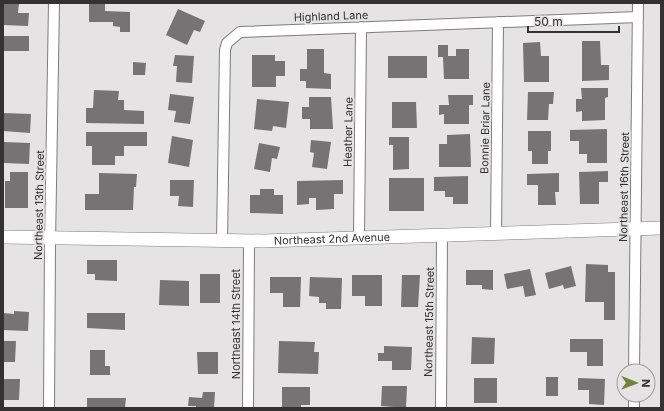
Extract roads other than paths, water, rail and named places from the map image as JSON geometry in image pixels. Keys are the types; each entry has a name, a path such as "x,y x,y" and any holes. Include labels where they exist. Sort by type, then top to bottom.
{"street":[{"name":"Northeast 13th Street","path":"49,408 54,3"},
{"name":"Northeast 16th Street","path":"634,363 638,3"},
{"name":"Highland Lane","path":"222,241 225,50 227,43 240,32 248,30 638,17"},
{"name":"Bonnie Briar Lane","path":"496,234 498,22"},
{"name":"Heather Lane","path":"359,238 361,27"},
{"name":"Northeast 2nd Avenue","path":"3,237 249,241 661,228"},
{"name":"Northeast 15th Street","path":"441,408 442,235"},
{"name":"Northeast 14th Street","path":"248,408 249,241"}]}
